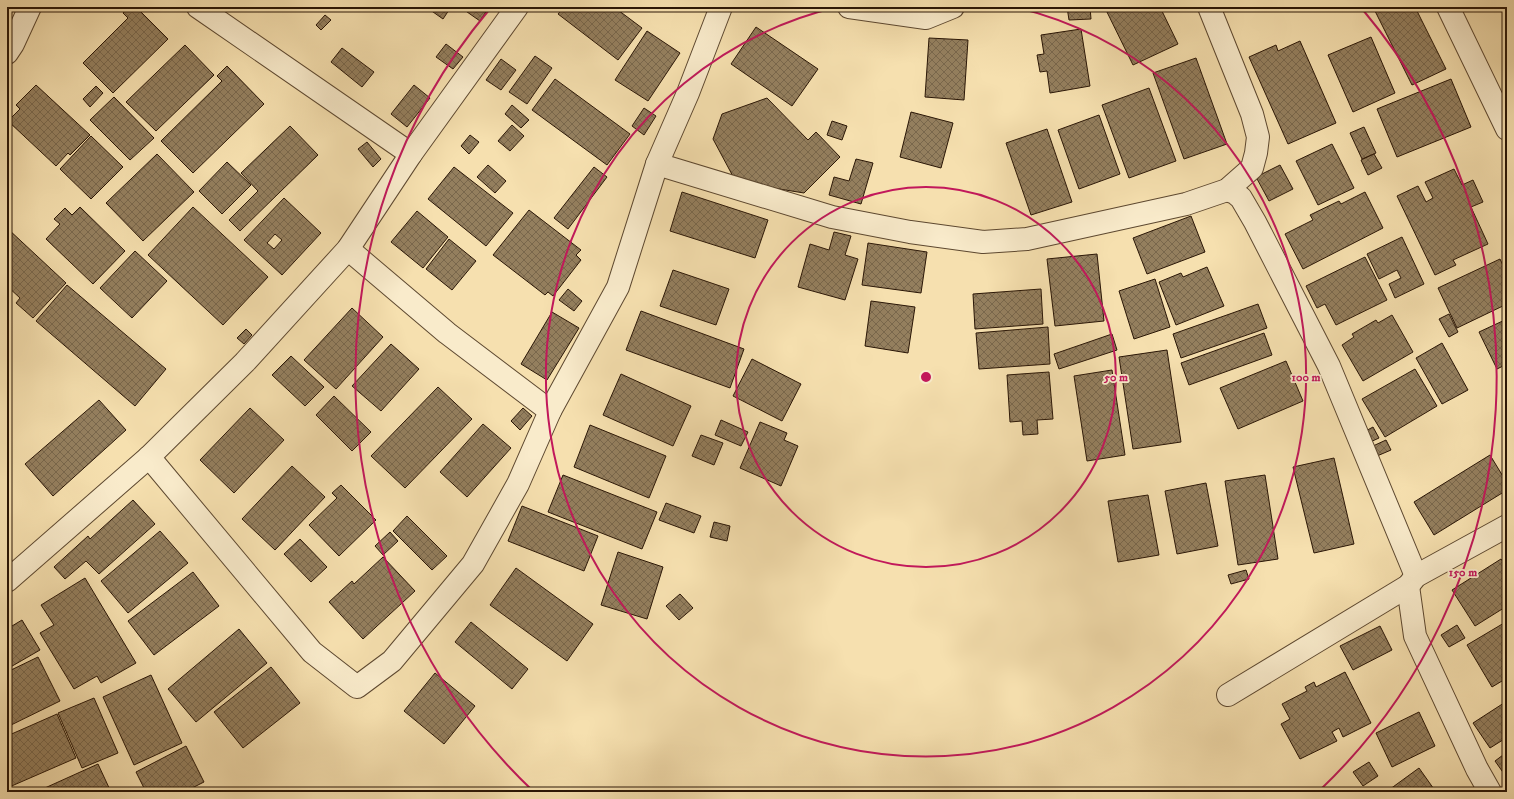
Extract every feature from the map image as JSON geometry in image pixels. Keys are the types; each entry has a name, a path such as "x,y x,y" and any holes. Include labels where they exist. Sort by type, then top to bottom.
{"street":[{"path":"7,53 14,44 30,7"},
{"path":"198,7 411,154"},
{"path":"7,580 149,457 245,362 348,249 411,154 517,7"},
{"path":"149,457 312,652 358,687 392,660 473,564 518,484 550,411 618,287 657,164 688,93 721,7"},
{"path":"849,7 926,18 953,7"},
{"path":"657,164 832,217 910,232 983,242 1027,239 1186,204 1227,190 1252,168 1258,137 1252,114 1209,7"},
{"path":"1448,7 1507,129"},
{"path":"1227,190 1235,193 1240,198 1255,222 1329,366 1412,581 1416,636 1477,769 1490,792"},
{"path":"348,249 447,333 550,411"},
{"path":"1228,695 1412,581 1507,526"}],"building":[{"path":"128,7 136,7 168,39 113,93 83,63 128,18 123,13"},
{"path":"426,7 451,7 443,19"},
{"path":"460,7 489,7 480,21"},
{"path":"564,7 614,7 642,28 618,60 558,14"},
{"path":"1067,7 1090,7 1091,19 1069,20"},
{"path":"1160,7 1178,44 1133,65 1105,8"},
{"path":"1373,7 1415,7 1446,69 1412,85"},
{"path":"325,15 331,20 321,30 316,25"},
{"path":"756,27 818,69 792,106 731,64"},
{"path":"1081,29 1090,86 1050,93 1047,71 1040,72 1037,55 1044,54 1041,35"},
{"path":"647,31 680,53 648,101 615,80"},
{"path":"1371,37 1395,93 1353,112 1328,55"},
{"path":"929,38 968,40 964,100 925,97"},
{"path":"1300,41 1336,123 1288,144 1249,57 1276,45 1278,51"},
{"path":"446,44 463,57 453,69 436,57"},
{"path":"185,45 214,75 156,131 126,102"},
{"path":"342,48 374,72 362,87 331,62"},
{"path":"535,56 552,68 527,104 509,92"},
{"path":"1196,58 1227,144 1184,159 1153,73"},
{"path":"501,59 516,70 501,90 486,80"},
{"path":"227,66 264,104 193,173 161,141 222,81 217,76"},
{"path":"555,79 630,134 607,165 532,110"},
{"path":"1451,79 1471,127 1397,157 1377,109"},
{"path":"36,85 90,135 70,155 68,153 56,166 8,121 20,109 16,105"},
{"path":"414,85 430,98 407,127 391,114"},
{"path":"96,86 103,93 90,107 83,99"},
{"path":"1149,88 1176,161 1129,178 1102,105"},
{"path":"114,97 154,138 130,160 90,120"},
{"path":"767,98 808,140 816,132 840,157 804,193 736,182 713,139 722,114"},
{"path":"512,105 529,120 521,128 505,114"},
{"path":"644,108 656,116 644,135 632,126"},
{"path":"911,112 953,123 941,168 900,157"},
{"path":"1099,115 1120,174 1079,189 1058,130"},
{"path":"832,121 847,126 842,140 827,135"},
{"path":"512,125 524,136 510,151 498,141"},
{"path":"290,126 318,155 240,231 229,220 258,191 241,173"},
{"path":"1364,127 1376,153 1362,159 1350,133"},
{"path":"1047,129 1072,202 1031,215 1006,143"},
{"path":"470,135 479,142 469,154 461,146"},
{"path":"91,136 123,167 91,199 60,169"},
{"path":"367,142 381,159 373,167 358,149"},
{"path":"1332,144 1354,188 1318,205 1296,161"},
{"path":"157,154 194,192 143,241 106,203"},
{"path":"1374,154 1382,168 1368,175 1361,160"},
{"path":"856,159 873,163 861,204 829,195 834,177 849,181"},
{"path":"227,162 251,185 222,214 199,191"},
{"path":"488,165 506,181 495,193 477,177"},
{"path":"1280,165 1293,189 1269,201 1256,177"},
{"path":"454,167 513,213 486,246 428,199"},
{"path":"594,167 607,177 568,229 554,218"},
{"path":"1454,169 1462,185 1473,180 1483,202 1471,207 1488,244 1453,260 1456,265 1435,275 1397,196 1418,186 1426,202 1433,198 1425,182"},
{"path":"682,192 768,220 755,258 670,231"},
{"path":"1365,192 1383,228 1303,269 1285,234 1313,220 1310,215 1339,201 1341,204"},
{"path":"284,198 321,233 282,275 244,240","holes":["275,234 282,240 274,249 267,243"]},
{"path":"80,207 125,251 93,284 46,239 60,224 54,219 65,208 72,215"},
{"path":"193,207 268,277 223,325 148,255"},
{"path":"529,210 581,250 576,255 581,260 553,296 548,292 545,295 493,255"},
{"path":"417,211 448,237 423,268 391,242"},
{"path":"1191,216 1205,252 1147,274 1133,238"},
{"path":"7,228 66,283 33,318 16,303 20,298 7,286"},
{"path":"834,232 851,236 845,255 858,259 845,300 798,287 810,244 829,250"},
{"path":"1402,237 1424,284 1395,298 1389,284 1401,278 1397,270 1379,279 1367,254"},
{"path":"449,239 476,261 452,290 426,269"},
{"path":"868,243 927,252 921,293 862,285"},
{"path":"135,251 167,281 132,318 100,288"},
{"path":"1097,254 1104,321 1055,326 1047,259"},
{"path":"1365,257 1387,300 1336,325 1325,304 1317,308 1306,286"},
{"path":"1500,259 1507,274 1507,304 1457,328 1438,288"},
{"path":"1207,267 1224,306 1176,325 1159,282 1181,273 1183,277"},
{"path":"673,270 729,289 716,325 660,306"},
{"path":"1155,279 1170,327 1134,339 1119,291"},
{"path":"67,285 166,369 135,406 36,321"},
{"path":"568,289 582,301 574,311 559,300"},
{"path":"1041,289 1043,324 975,329 973,294"},
{"path":"871,301 915,307 908,353 865,346"},
{"path":"1258,304 1267,328 1181,358 1173,334"},
{"path":"352,308 383,337 336,389 304,360"},
{"path":"641,311 744,349 730,388 626,350"},
{"path":"552,312 579,328 547,380 521,364"},
{"path":"1449,314 1458,332 1449,337 1439,319"},
{"path":"1392,315 1413,352 1363,381 1342,345 1354,337 1352,334 1376,320 1378,323"},
{"path":"1507,319 1507,364 1497,369 1479,332"},
{"path":"1048,327 1050,364 979,369 976,333"},
{"path":"246,329 252,335 244,344 237,338"},
{"path":"1264,333 1272,355 1189,385 1181,363"},
{"path":"1112,334 1117,350 1059,369 1054,354"},
{"path":"1442,343 1468,390 1442,404 1416,358"},
{"path":"391,344 419,369 381,411 352,386"},
{"path":"1167,350 1181,442 1133,449 1119,357"},
{"path":"291,356 324,387 305,406 272,375"},
{"path":"752,359 801,384 782,421 733,396"},
{"path":"1286,361 1303,401 1238,429 1220,388"},
{"path":"1415,369 1437,406 1385,437 1362,399"},
{"path":"1112,370 1125,455 1087,461 1074,376"},
{"path":"1049,372 1053,419 1037,420 1038,434 1023,435 1022,421 1010,422 1007,375"},
{"path":"621,374 691,406 673,446 603,415"},
{"path":"438,387 472,419 405,488 371,456"},
{"path":"334,396 371,432 352,451 316,415"},
{"path":"99,400 126,430 53,496 25,464"},
{"path":"250,408 284,440 234,493 200,460"},
{"path":"523,408 532,416 520,430 511,421"},
{"path":"721,420 748,432 741,446 715,435"},
{"path":"760,422 787,433 784,440 798,446 781,486 740,468"},
{"path":"483,424 511,448 467,497 440,472"},
{"path":"590,425 666,456 649,498 574,467"},
{"path":"1373,427 1379,438 1368,443 1362,433"},
{"path":"701,435 723,443 714,465 692,456"},
{"path":"1386,440 1391,450 1377,456 1373,446"},
{"path":"1490,455 1507,483 1507,490 1434,535 1414,502"},
{"path":"1334,458 1354,544 1314,553 1293,467"},
{"path":"292,466 325,497 275,550 242,519"},
{"path":"563,475 657,512 642,549 548,512"},
{"path":"1265,475 1278,559 1238,565 1225,481"},
{"path":"1206,483 1218,546 1177,554 1165,491"},
{"path":"341,485 376,520 339,556 309,525 337,498 332,493"},
{"path":"1148,495 1159,555 1118,562 1108,501"},
{"path":"133,500 155,524 99,574 86,561 65,579 54,567 88,536 90,539"},
{"path":"666,503 701,516 694,533 659,520"},
{"path":"522,506 598,536 584,571 508,541"},
{"path":"407,516 447,556 432,570 393,531"},
{"path":"714,522 730,526 727,541 710,537"},
{"path":"160,531 188,563 128,613 101,581"},
{"path":"390,532 398,541 383,555 375,546"},
{"path":"300,539 327,567 311,582 284,554"},
{"path":"618,552 663,567 647,619 601,605"},
{"path":"383,557 415,591 363,639 329,602 352,581 354,584"},
{"path":"1501,559 1507,567 1507,606 1475,626 1452,590"},
{"path":"516,568 593,624 567,661 490,605"},
{"path":"1246,570 1249,579 1231,584 1228,575"},
{"path":"193,572 219,606 154,655 128,621"},
{"path":"85,578 136,663 101,683 97,676 74,689 40,633 54,625 41,605"},
{"path":"680,594 693,608 679,620 666,606"},
{"path":"22,620 40,650 7,669 7,629"},
{"path":"471,622 528,669 512,689 455,642"},
{"path":"1504,623 1507,628 1507,678 1492,687 1467,645"},
{"path":"1457,625 1465,638 1449,647 1441,635"},
{"path":"1380,626 1392,650 1353,670 1340,646"},
{"path":"239,629 267,663 196,722 168,689"},
{"path":"38,657 60,701 7,727 7,672"},
{"path":"271,667 300,703 243,748 214,712"},
{"path":"1345,672 1371,723 1343,737 1339,728 1332,732 1337,741 1300,759 1281,724 1290,719 1282,704 1307,691 1305,687 1314,682 1316,687"},
{"path":"435,673 475,706 444,744 404,711"},
{"path":"151,675 182,743 134,765 103,697"},
{"path":"94,698 118,753 82,768 58,713"},
{"path":"1507,701 1507,729 1502,732 1506,738 1490,748 1473,723"},
{"path":"1419,712 1435,746 1392,767 1376,733"},
{"path":"57,714 76,758 7,788 7,736"},
{"path":"186,746 204,782 184,792 146,792 136,772"},
{"path":"1507,752 1507,778 1495,761"},
{"path":"1369,762 1378,776 1363,786 1353,772"},
{"path":"98,764 111,792 36,792"},
{"path":"1419,768 1436,792 1386,792"}]}
